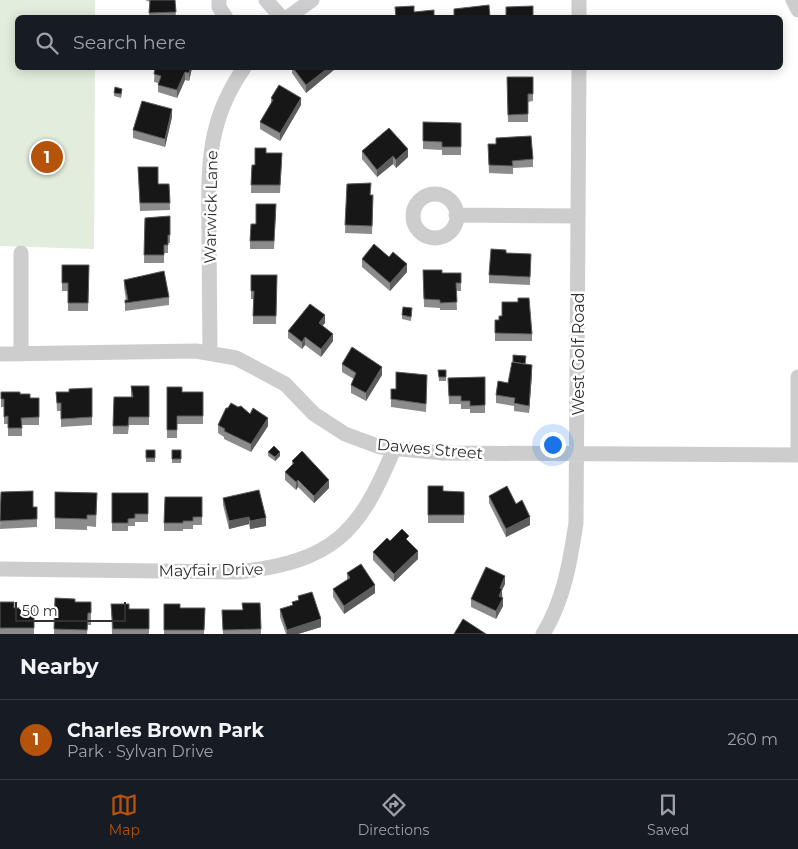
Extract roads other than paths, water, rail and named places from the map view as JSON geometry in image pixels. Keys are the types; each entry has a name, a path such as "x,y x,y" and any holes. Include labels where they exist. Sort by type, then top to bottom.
{"street":[{"path":"219,0 219,7 224,15"},
{"path":"266,0 279,15"},
{"path":"290,15 312,0"},
{"path":"579,0 579,15"},
{"path":"793,0 798,10"},
{"name":"Warwick Lane","path":"210,353 209,164 214,130 228,90 243,70"},
{"name":"West Golf Road","path":"543,634 559,602 568,574 576,523 578,455 579,70"},
{"path":"456,215 578,216"},
{"path":"21,252 21,354"},
{"name":"Dawes Street","path":"0,354 196,351 236,358 285,384 314,414 345,434 380,447 394,449 443,453 578,455 798,454"},
{"path":"798,377 798,454"},
{"name":"Mayfair Drive","path":"0,569 239,572 272,568 300,560 324,549 347,532 364,512 377,489 394,449"}],"place":[{"name":"Charles Brown Park","path":"47,157"}]}
